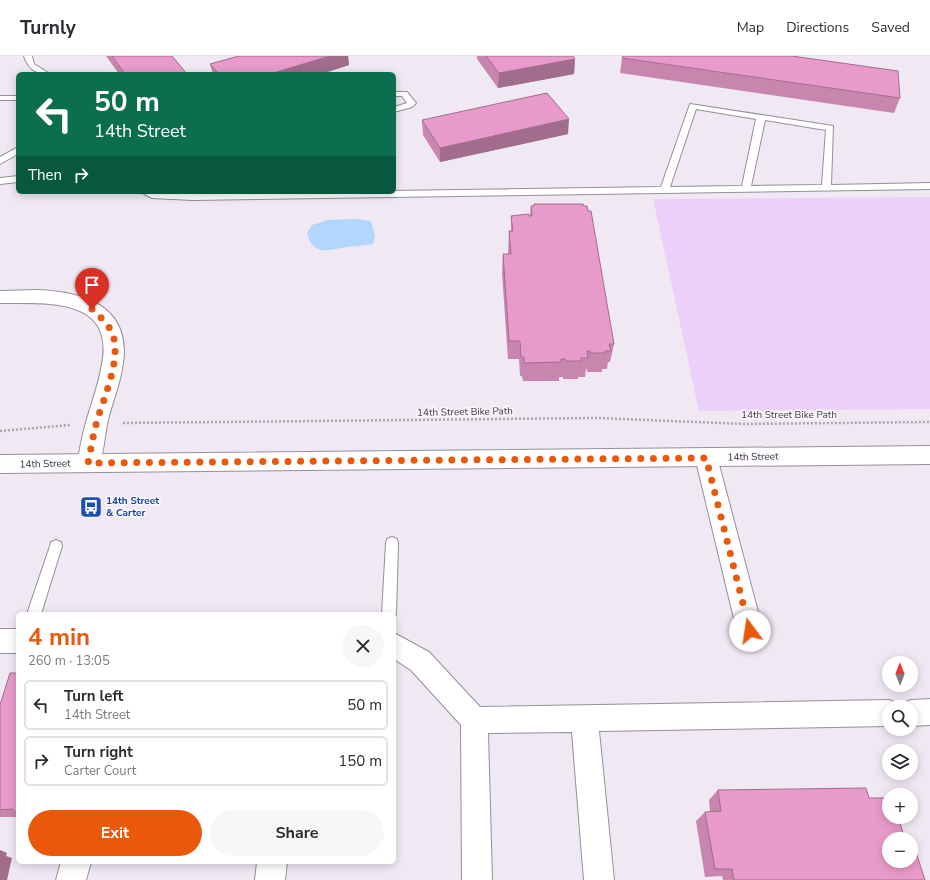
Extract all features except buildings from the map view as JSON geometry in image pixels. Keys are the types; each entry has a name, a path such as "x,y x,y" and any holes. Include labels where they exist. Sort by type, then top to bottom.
{"street":[{"path":"0,297 70,300 92,309 105,320 113,335 113,370 96,422 88,463"},
{"name":"14th Street","path":"0,464 930,455"},
{"path":"706,458 750,631"},
{"path":"0,641 16,641"},
{"path":"396,646 420,662 448,690 474,720 477,880"},
{"path":"918,713 930,712"},
{"path":"474,720 882,713"},
{"path":"584,718 599,880"},
{"path":"72,880 76,864"},
{"path":"270,880 272,864"}],"lane":[{"path":"28,56 31,65 43,72"},
{"path":"396,94 404,94 412,103 396,109"},
{"path":"0,98 16,98"},
{"path":"665,190 692,106 830,128 826,187"},
{"path":"746,188 761,117"},
{"path":"0,161 16,151"},
{"path":"0,182 16,179"},
{"path":"396,193 930,186"},
{"path":"150,194 193,196 276,194"},
{"path":"389,612 392,543"},
{"path":"35,612 56,546"}],"path":[{"name":"14th Street Bike Path","path":"0,431 96,422 164,424 598,418 745,424 930,422"}],"shaded area":[{"path":"930,197 930,409 699,411 653,199"}],"water":[{"path":"357,219 371,221 375,236 373,244 320,250 312,245 309,240 307,233 312,225 327,220"}],"place":[{"name":"14th Street & Carter","path":"91,507"}],"route":[{"path":"92,309 105,320 113,335 114,350 113,370 96,422 88,463 706,458 750,631"}]}
